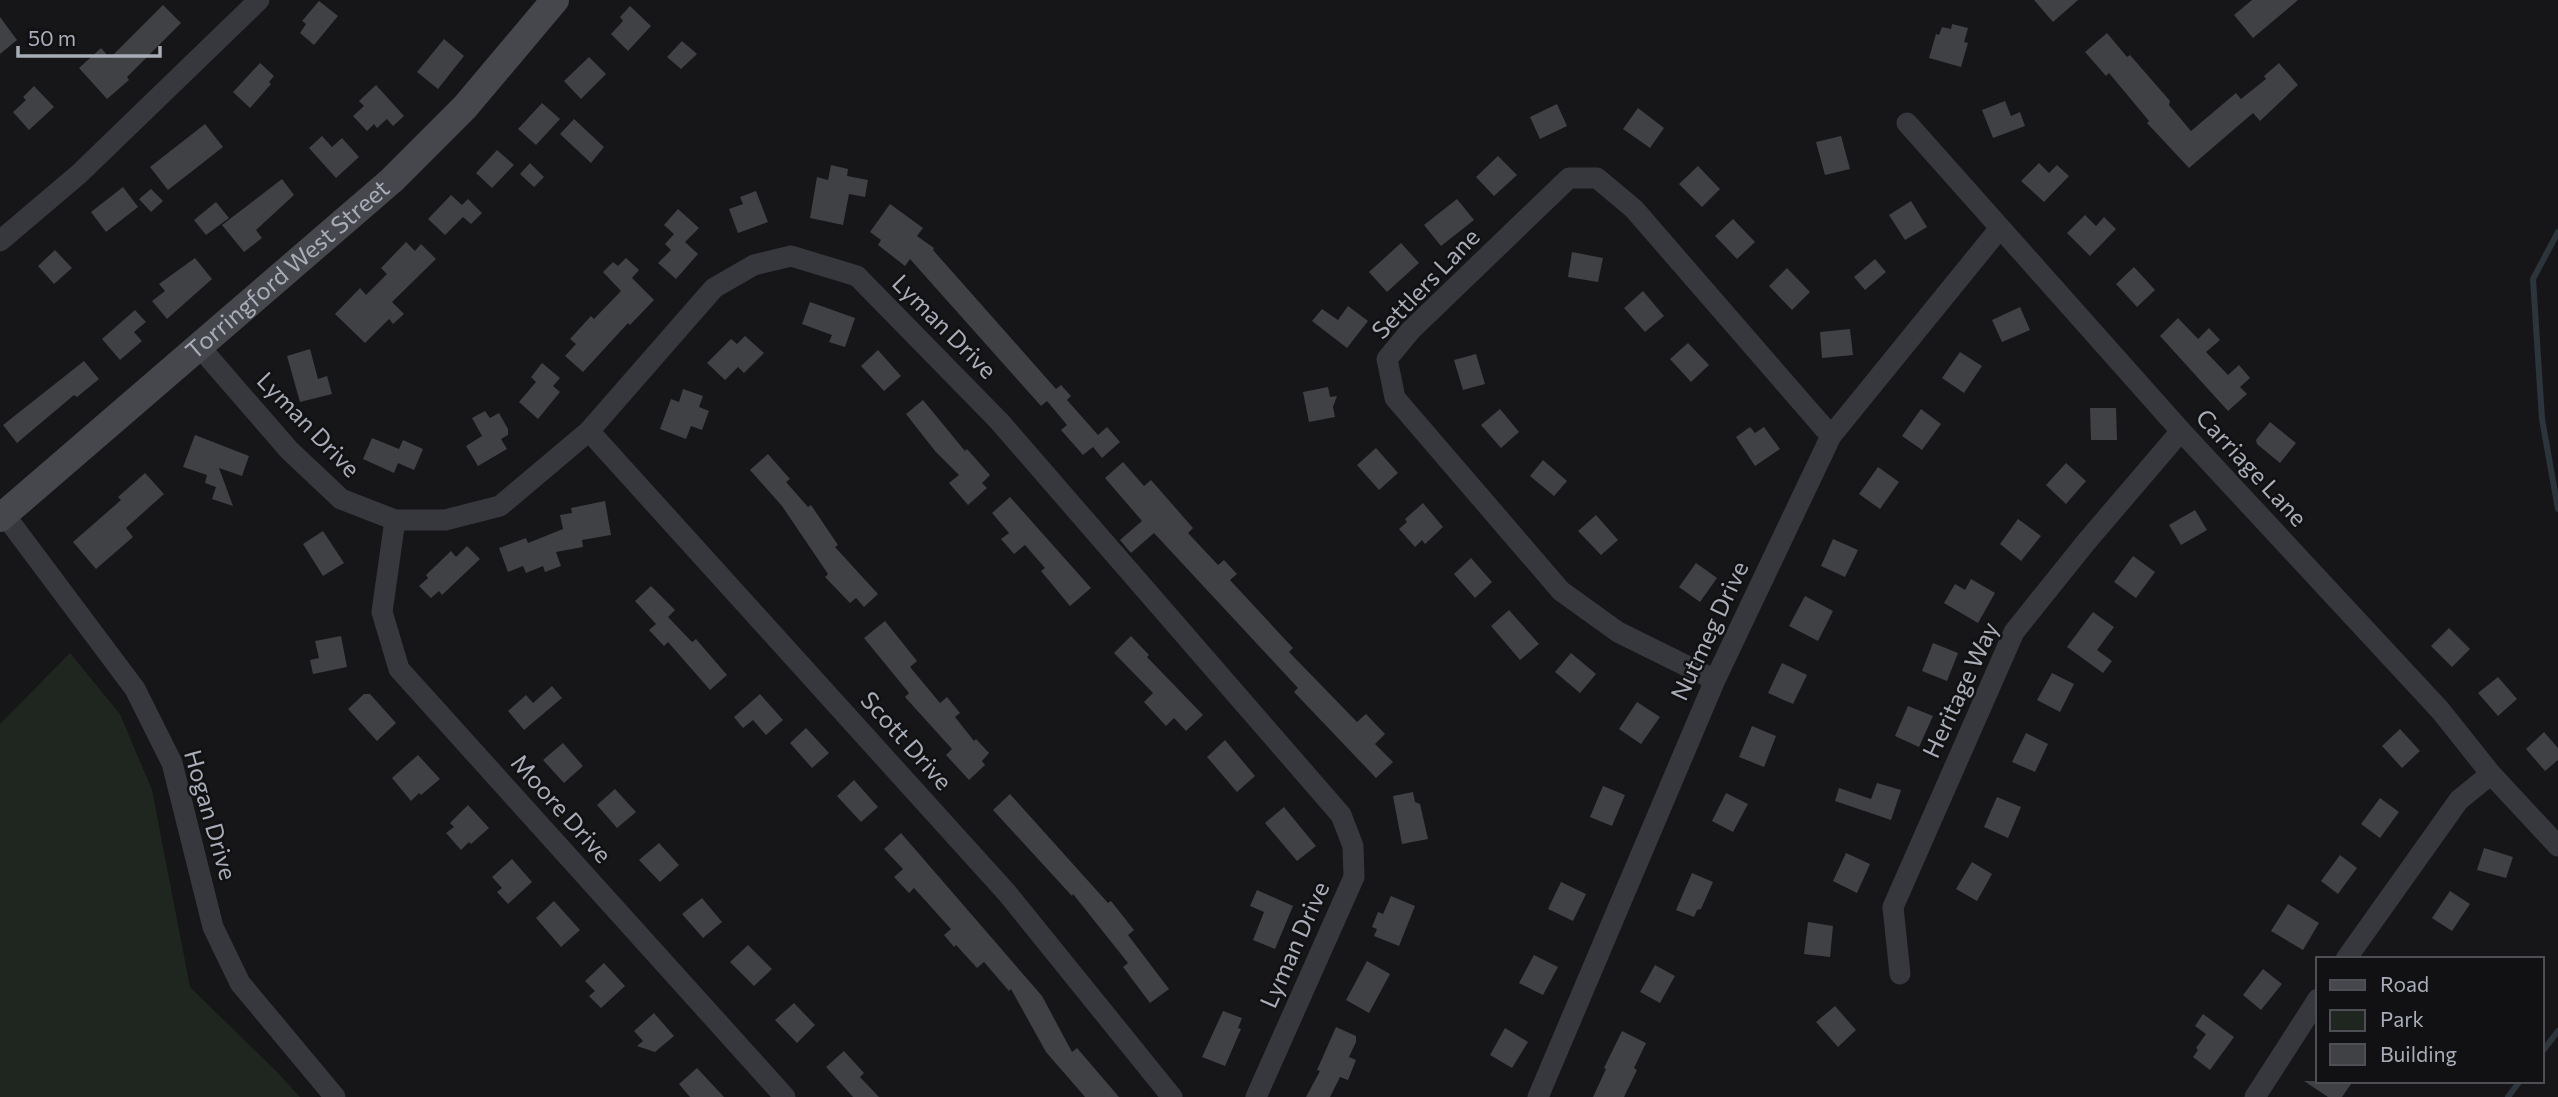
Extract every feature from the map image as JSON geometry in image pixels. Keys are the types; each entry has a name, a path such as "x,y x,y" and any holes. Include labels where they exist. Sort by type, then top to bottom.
{"main road":[{"name":"Torringford West Street","path":"2,516 428,147 555,0"}],"street":[{"path":"0,241 79,174 259,0"},
{"name":"Carriage Lane","path":"1907,123 2181,431 2440,710 2491,774 2558,846"},
{"name":"Settlers Lane","path":"1715,680 1618,632 1561,591 1395,398 1387,359 1411,330 1569,178 1597,178 1634,209 1830,436"},
{"name":"Nutmeg Drive","path":"1538,1097 1715,680 1830,436 2000,228"},
{"name":"Lyman Drive","path":"198,345 289,450 341,499 395,520 445,520 500,506 589,431 714,288 754,265 792,257 857,276 999,421 1341,815 1353,846 1354,877 1256,1097"},
{"name":"Scott Drive","path":"589,431 1007,893 1171,1097"},
{"name":"Heritage Way","path":"1900,974 1893,907 2014,632 2181,431"},
{"name":"Hogan Drive","path":"2,516 135,690 172,763 213,927 240,983 335,1097"},
{"name":"Moore Drive","path":"395,520 382,612 399,669 785,1097"},
{"path":"2347,957 2459,800 2491,774"},
{"path":"2255,1097 2316,1002"}],"green space":[{"path":"70,653 120,714 152,790 190,987 300,1097 0,1097 0,724"}],"building":[{"path":"2034,0 2078,0 2053,22"},
{"path":"2252,0 2298,0 2253,38 2234,15"},
{"path":"319,1 338,16 314,45 300,33 306,24 302,21"},
{"path":"163,5 181,23 127,77 129,80 107,99 79,68 101,48 110,58"},
{"path":"630,6 651,26 628,51 611,34 623,21 620,17"},
{"path":"0,17 17,40 0,54"},
{"path":"1952,24 1968,28 1964,42 1968,43 1961,67 1929,58 1936,34 1939,35 1942,27 1951,29"},
{"path":"2107,33 2170,101 2169,105 2191,131 2236,93 2241,99 2266,79 2264,76 2279,63 2298,85 2260,121 2253,113 2189,168 2147,123 2149,121 2109,73 2106,76 2085,52"},
{"path":"444,39 464,56 438,89 417,72"},
{"path":"682,41 697,54 681,69 667,57"},
{"path":"589,57 606,74 581,99 564,81"},
{"path":"260,63 274,76 269,82 271,84 250,108 233,92"},
{"path":"376,85 404,116 393,126 387,119 377,128 374,124 367,131 353,116 364,106 359,101"},
{"path":"34,86 54,107 29,130 13,112 26,100 23,97"},
{"path":"2005,101 2011,116 2020,112 2025,126 1993,138 1982,110"},
{"path":"542,103 560,119 536,145 518,129"},
{"path":"1557,104 1567,126 1540,139 1530,117"},
{"path":"1638,108 1664,128 1650,148 1623,129"},
{"path":"574,119 604,147 591,163 560,134"},
{"path":"205,124 223,147 168,190 150,167"},
{"path":"322,136 332,147 342,138 359,157 336,178 309,148"},
{"path":"1841,136 1850,169 1825,175 1816,142"},
{"path":"497,150 514,165 492,188 476,173"},
{"path":"1498,156 1517,175 1494,196 1476,177"},
{"path":"530,163 544,177 534,187 520,174"},
{"path":"2039,163 2049,173 2057,165 2069,176 2044,202 2021,181"},
{"path":"831,165 848,169 847,176 868,180 865,197 849,194 843,225 810,218 817,177 828,180"},
{"path":"1698,166 1720,189 1702,207 1679,184"},
{"path":"282,179 294,195 256,230 262,238 244,252 222,225"},
{"path":"123,187 138,207 106,232 91,212"},
{"path":"151,189 163,201 151,212 139,199"},
{"path":"756,191 768,222 738,233 729,209 743,204 740,197"},
{"path":"451,195 462,205 468,199 482,213 471,224 463,217 445,235 428,219"},
{"path":"1457,199 1474,220 1441,246 1424,225"},
{"path":"1911,201 1927,227 1905,240 1889,215"},
{"path":"216,202 229,218 206,235 194,220"},
{"path":"890,204 923,228 917,236 934,248 1056,389 1061,385 1071,396 1067,400 1098,435 1107,427 1120,442 1102,458 1093,447 1083,455 1061,430 1067,425 1047,401 1041,406 910,259 905,266 878,245 881,240 870,232"},
{"path":"678,209 699,228 685,242 698,254 676,279 658,263 671,250 665,244 674,234 664,225"},
{"path":"2085,215 2096,226 2104,217 2116,229 2090,256 2067,233"},
{"path":"1733,219 1755,242 1737,259 1715,236"},
{"path":"406,242 415,251 421,244 436,259 392,302 404,314 393,324 389,319 365,343 335,314 360,288 366,295 387,274 381,268"},
{"path":"1401,243 1419,263 1387,292 1369,272"},
{"path":"55,250 72,268 54,284 38,266"},
{"path":"1572,252 1603,258 1598,282 1568,277"},
{"path":"195,258 212,279 167,319 152,301 165,291 159,284"},
{"path":"626,258 639,270 632,278 654,300 630,325 628,323 583,372 565,356 576,344 570,339 591,316 594,319 621,291 603,272 613,262 618,266"},
{"path":"1875,259 1886,272 1865,290 1854,277"},
{"path":"2134,267 2155,290 2137,307 2116,284"},
{"path":"1787,268 1810,292 1792,310 1769,286"},
{"path":"1643,291 1664,316 1645,332 1624,308"},
{"path":"810,302 855,318 845,347 829,342 832,335 802,324"},
{"path":"1348,306 1368,321 1347,348 1312,321 1322,309 1338,320"},
{"path":"2020,307 2030,330 2002,342 1992,320"},
{"path":"135,310 146,322 134,332 142,341 120,360 102,339"},
{"path":"2178,318 2198,339 2209,328 2220,340 2206,352 2228,375 2239,365 2250,378 2240,387 2247,394 2228,411 2160,336"},
{"path":"1850,329 1853,355 1822,358 1820,332"},
{"path":"745,336 764,353 744,373 738,367 725,380 707,363 731,339 737,344"},
{"path":"1688,343 1709,365 1691,382 1670,359"},
{"path":"310,349 318,379 327,376 332,394 300,402 287,356"},
{"path":"878,350 901,376 884,391 861,366"},
{"path":"1960,352 1982,366 1964,393 1942,378"},
{"path":"1476,354 1485,384 1463,390 1454,360"},
{"path":"84,361 99,379 77,397 74,395 17,443 3,425"},
{"path":"542,363 560,378 553,386 560,392 538,419 519,402 536,382 531,377"},
{"path":"1328,387 1330,397 1337,396 1333,407 1335,417 1309,422 1303,392"},
{"path":"683,389 703,396 699,407 709,411 702,430 691,426 686,439 660,429 671,399 679,402"},
{"path":"923,400 965,451 967,449 990,475 982,483 987,488 968,505 949,483 959,475 935,451 906,414"},
{"path":"2090,408 2116,408 2117,440 2091,440"},
{"path":"1500,409 1519,432 1501,448 1481,425"},
{"path":"1921,409 1941,424 1922,450 1902,436"},
{"path":"485,411 490,418 499,413 508,429 508,435 501,439 507,449 478,466 466,446 482,436 472,418"},
{"path":"2270,422 2296,443 2280,463 2257,444 2256,440"},
{"path":"1750,427 1755,433 1764,427 1780,449 1755,466 1736,437"},
{"path":"195,435 249,456 242,476 219,468 233,506 212,499 216,487 205,483 207,475 183,467"},
{"path":"372,438 399,449 403,440 423,449 414,470 398,463 394,473 363,459"},
{"path":"1376,448 1398,473 1379,490 1357,465"},
{"path":"768,454 790,479 786,482 808,507 811,505 838,545 835,547 878,594 864,607 856,598 850,603 825,577 828,574 782,506 750,470"},
{"path":"1543,460 1567,481 1554,496 1530,476"},
{"path":"1123,462 1144,486 1151,480 1193,528 1188,533 1218,565 1224,560 1237,574 1230,580 1293,648 1289,652 1357,722 1366,714 1385,734 1375,744 1393,762 1376,778 1294,692 1298,688 1154,533 1131,553 1120,540 1142,521 1105,478"},
{"path":"2066,463 2086,481 2066,504 2046,485"},
{"path":"1878,467 1899,482 1880,509 1859,494"},
{"path":"145,473 164,494 126,528 133,537 96,569 73,542 121,500 118,497"},
{"path":"1010,497 1091,588 1070,606 1041,571 1045,568 1025,545 1014,554 1001,539 1009,533 992,513"},
{"path":"605,501 611,535 582,540 583,547 556,552 561,566 545,572 543,566 526,573 523,566 508,572 499,548 526,538 528,543 563,529 560,515 572,513 571,508"},
{"path":"1423,503 1443,527 1425,544 1422,540 1415,547 1399,529 1407,522 1405,519"},
{"path":"2195,510 2207,530 2181,545 2169,525"},
{"path":"1596,515 1618,540 1601,555 1578,531"},
{"path":"2018,519 2041,536 2021,561 2000,544"},
{"path":"323,531 344,563 323,576 303,544"},
{"path":"1833,539 1858,550 1845,577 1821,566"},
{"path":"467,546 480,559 442,595 439,591 431,598 419,586 428,578 426,575 451,551 456,557"},
{"path":"2133,556 2155,572 2136,598 2114,582"},
{"path":"1471,558 1492,582 1475,598 1454,574"},
{"path":"1696,563 1717,578 1700,602 1679,587"},
{"path":"1971,579 1995,593 1978,623 1944,603 1955,584 1965,590"},
{"path":"651,586 675,610 668,617 692,642 696,639 727,675 710,690 668,642 664,646 649,630 656,624 635,601"},
{"path":"1805,596 1833,611 1818,641 1789,626"},
{"path":"1509,610 1539,644 1520,660 1491,626"},
{"path":"2093,612 2114,627 2097,650 2112,661 2103,673 2067,647"},
{"path":"885,621 917,661 910,667 940,703 947,697 960,713 955,717 974,741 976,739 989,753 982,761 985,765 969,780 946,755 952,749 905,697 909,693 864,638"},
{"path":"2449,628 2470,649 2452,667 2431,646"},
{"path":"341,636 347,667 313,674 310,660 319,658 315,641"},
{"path":"1131,636 1149,655 1147,657 1203,715 1186,731 1174,718 1166,726 1144,702 1153,693 1114,653"},
{"path":"1933,643 1958,653 1947,681 1922,671"},
{"path":"1571,653 1596,674 1580,693 1555,672"},
{"path":"1782,663 1807,675 1793,704 1768,693"},
{"path":"2052,673 2074,684 2060,712 2037,700"},
{"path":"2498,677 2517,699 2498,716 2478,693"},
{"path":"552,686 562,698 524,730 508,711 526,695 533,703"},
{"path":"364,694 370,694 396,723 377,741 348,709"},
{"path":"760,694 783,720 766,735 753,720 743,728 734,717"},
{"path":"1637,702 1660,717 1641,744 1619,729"},
{"path":"1908,706 1933,716 1919,747 1895,736"},
{"path":"1752,726 1776,736 1764,767 1739,757"},
{"path":"806,728 829,753 812,768 790,743"},
{"path":"2400,729 2420,751 2402,768 2382,746"},
{"path":"2544,732 2558,748 2558,760 2545,771 2526,749"},
{"path":"2026,733 2048,744 2035,772 2012,762"},
{"path":"1225,740 1255,776 1237,792 1207,757"},
{"path":"563,743 583,766 564,783 543,760"},
{"path":"418,755 440,779 411,801 392,778"},
{"path":"854,780 878,807 861,822 837,796"},
{"path":"1877,783 1901,790 1891,820 1835,801 1839,788 1871,799"},
{"path":"1603,786 1625,795 1612,826 1590,817"},
{"path":"615,789 636,812 617,828 597,805"},
{"path":"1413,792 1415,802 1420,804 1428,839 1402,844 1393,796"},
{"path":"1726,793 1748,804 1733,832 1712,821"},
{"path":"1010,794 1108,903 1111,901 1134,930 1128,935 1169,989 1150,1003 1123,967 1128,963 1073,894 1072,896 993,810"},
{"path":"1997,797 2021,807 2008,838 1984,827"},
{"path":"2380,798 2399,812 2380,838 2361,824"},
{"path":"468,805 489,828 461,850 446,833 454,827 450,823"},
{"path":"1284,807 1316,846 1297,861 1265,823"},
{"path":"901,833 1042,996 1072,1052 1077,1048 1119,1097 1085,1097 1046,1052 1011,989 1009,991 984,962 977,968 956,945 954,947 944,935 951,929 914,888 909,893 894,877 903,869 884,849"},
{"path":"659,843 679,865 660,882 639,860"},
{"path":"2484,848 2513,857 2506,878 2477,870"},
{"path":"1846,853 1870,864 1857,893 1833,881"},
{"path":"2340,855 2357,868 2338,894 2321,881"},
{"path":"512,859 532,882 508,904 497,892 502,888 492,877"},
{"path":"1972,862 1992,874 1977,901 1956,889"},
{"path":"1692,873 1713,882 1701,909 1697,910 1694,917 1676,910"},
{"path":"1561,882 1586,894 1573,921 1548,909"},
{"path":"1257,890 1293,906 1275,949 1253,940 1264,912 1250,906"},
{"path":"2450,891 2470,904 2452,931 2432,918"},
{"path":"1391,896 1415,906 1399,946 1374,936 1377,929 1372,927 1378,912 1383,914"},
{"path":"702,898 722,922 703,938 682,914"},
{"path":"554,901 580,930 561,947 536,918"},
{"path":"2288,904 2319,923 2303,950 2271,931"},
{"path":"1808,922 1833,926 1830,957 1804,954"},
{"path":"748,945 772,969 754,986 730,962"},
{"path":"1534,955 1558,967 1543,995 1519,983"},
{"path":"1367,961 1390,974 1369,1013 1346,1000"},
{"path":"604,963 625,986 601,1008 589,996 595,991 585,981"},
{"path":"1655,965 1675,976 1660,1003 1640,992"},
{"path":"2263,969 2282,984 2261,1010 2243,995"},
{"path":"794,1003 815,1025 797,1043 775,1020"},
{"path":"1835,1006 1856,1030 1838,1047 1816,1022"},
{"path":"1223,1011 1242,1018 1238,1028 1241,1029 1225,1066 1202,1057"},
{"path":"654,1013 674,1036 655,1052 637,1046 643,1041 634,1031"},
{"path":"2203,1014 2234,1037 2210,1070 2193,1057 2206,1034 2195,1026"},
{"path":"1336,1027 1356,1036 1349,1057 1356,1060 1348,1080 1340,1077 1330,1097 1306,1097 1320,1071 1317,1070"},
{"path":"1505,1028 1528,1042 1512,1068 1490,1055"},
{"path":"1622,1031 1646,1043 1634,1068 1637,1070 1624,1097 1593,1097 1606,1069 1604,1068"},
{"path":"844,1051 864,1073 860,1077 879,1097 853,1097 826,1067"},
{"path":"697,1068 724,1097 690,1097 679,1084"},
{"path":"2304,1081 2352,1083 2342,1097 2328,1097"}],"waterway":[{"path":"2558,232 2533,279 2542,419 2558,509"},
{"path":"2544,1049 2558,1031"},
{"path":"2508,1097 2518,1083"}]}
